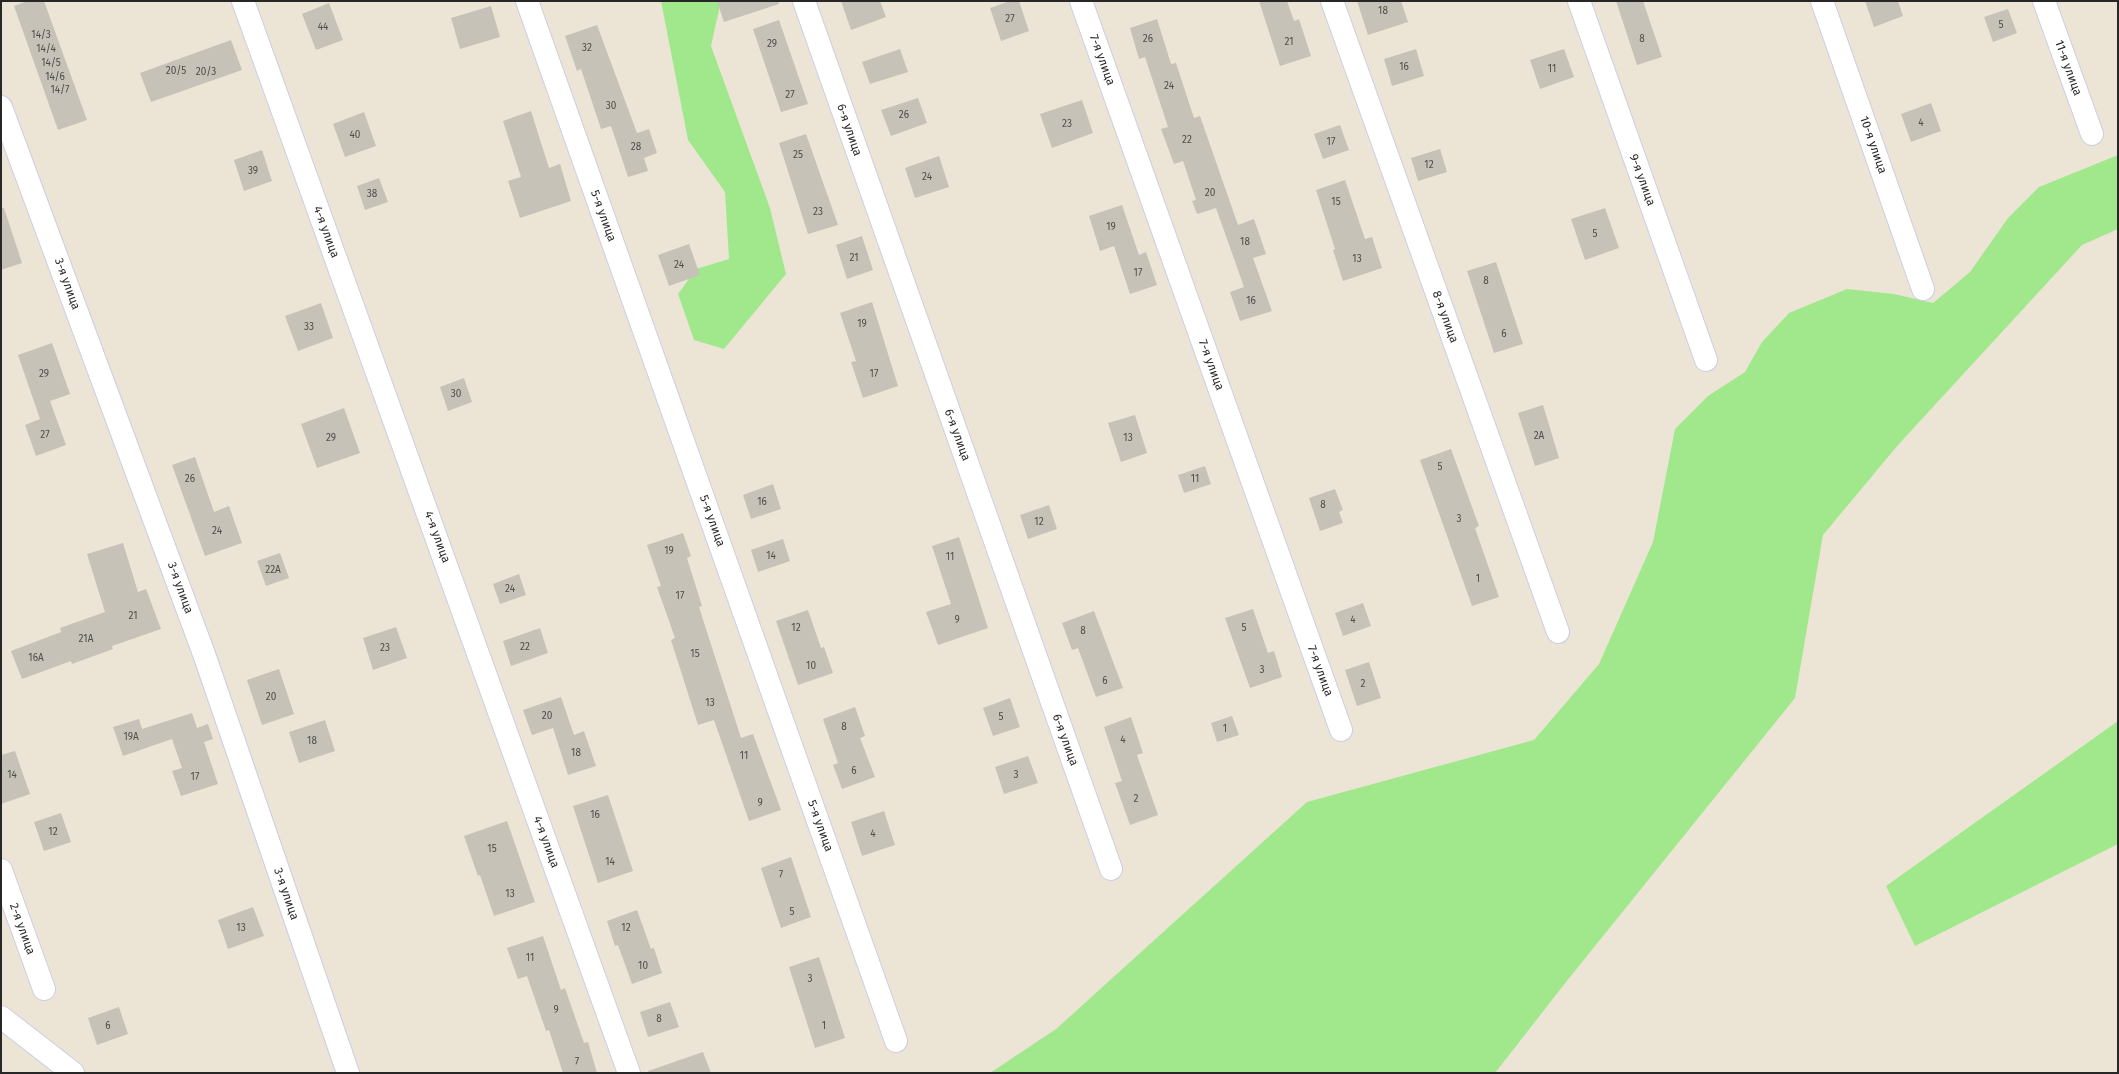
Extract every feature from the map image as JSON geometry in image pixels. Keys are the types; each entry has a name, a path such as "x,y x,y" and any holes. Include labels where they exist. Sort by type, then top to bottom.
{"street":[{"name":"4-я улица","path":"243,1 628,1073"},
{"name":"5-я улица","path":"527,1 896,1041"},
{"name":"6-я улица","path":"804,1 1111,869"},
{"name":"7-я улица","path":"1081,1 1341,730"},
{"name":"8-я улица","path":"1332,1 1558,632"},
{"name":"9-я улица","path":"1579,1 1706,360"},
{"name":"10-я улица","path":"1822,1 1923,289"},
{"name":"11-я улица","path":"2044,1 2092,134"},
{"name":"3-я улица","path":"1,107 204,654 348,1073"},
{"name":"2-я улица","path":"1,870 44,989"},
{"path":"1,1017 73,1073"}],"green space":[{"path":"661,1 721,1 711,46 770,208 786,274 724,349 694,340 678,294 696,269 729,259 725,192 688,140"},
{"path":"2118,155 2118,229 2082,245 1898,445 1823,535 1795,698 1566,982 1495,1073 990,1073 1056,1029 1307,802 1534,740 1599,664 1653,542 1675,429 1708,396 1745,372 1762,342 1789,313 1847,289 1894,294 1933,303 1970,272 2008,218 2039,187"},
{"path":"2118,721 2118,844 1915,946 1886,886"}],"building":[{"path":"27,1 44,1 87,120 58,130 14,6"},
{"path":"717,1 778,1 779,4 724,22"},
{"path":"841,1 880,1 886,17 851,30"},
{"path":"1010,1 1019,1 1029,31 1001,41 990,8"},
{"path":"1259,1 1287,1 1294,21 1299,19 1311,56 1280,66"},
{"path":"1357,1 1401,1 1408,22 1368,35"},
{"path":"1616,1 1643,1 1662,57 1637,65"},
{"path":"1865,1 1898,1 1903,16 1874,27"},
{"path":"329,3 343,40 316,50 302,14"},
{"path":"491,6 500,37 460,49 451,18"},
{"path":"2008,9 2017,33 1993,42 1984,17"},
{"path":"1157,19 1171,64 1176,63 1194,118 1200,116 1238,225 1254,219 1266,254 1253,258 1272,311 1240,321 1230,292 1244,287 1216,208 1197,214 1192,201 1196,200 1183,161 1174,164 1161,129 1168,127 1145,57 1139,59 1130,28"},
{"path":"779,20 808,104 781,112 753,29"},
{"path":"597,25 637,133 649,129 657,153 644,158 648,171 628,177 611,126 601,129 581,69 577,71 565,36"},
{"path":"231,40 242,70 151,102 140,73"},
{"path":"900,49 908,72 870,84 862,62"},
{"path":"1416,49 1424,76 1392,86 1384,59"},
{"path":"1564,49 1574,77 1540,89 1530,60"},
{"path":"918,98 927,123 891,136 881,110"},
{"path":"1082,100 1093,133 1052,148 1040,114"},
{"path":"1931,103 1941,131 1911,142 1901,114"},
{"path":"531,111 549,168 560,164 571,201 520,218 508,181 521,177 503,121"},
{"path":"364,112 376,146 345,157 333,124"},
{"path":"1340,125 1349,150 1323,159 1314,134"},
{"path":"806,134 838,225 808,234 779,143"},
{"path":"1440,149 1447,172 1418,181 1411,158"},
{"path":"262,150 272,181 244,191 234,160"},
{"path":"939,156 949,187 915,198 905,168"},
{"path":"379,178 388,202 365,210 357,186"},
{"path":"1345,180 1365,239 1372,237 1382,268 1343,281 1333,250 1335,249 1316,190"},
{"path":"1122,205 1139,255 1146,252 1157,285 1130,294 1114,246 1100,251 1089,216"},
{"path":"1,208 4,208 22,263 1,270"},
{"path":"1605,208 1619,248 1585,260 1571,219"},
{"path":"862,236 873,270 847,279 836,245"},
{"path":"689,244 700,275 669,286 658,255"},
{"path":"1496,262 1523,344 1494,353 1467,271"},
{"path":"872,302 898,386 863,398 851,362 856,361 840,313"},
{"path":"321,303 333,338 298,351 285,316"},
{"path":"52,343 70,394 50,401 66,445 36,456 25,425 40,419 18,355"},
{"path":"464,378 472,402 448,411 440,387"},
{"path":"1543,405 1559,458 1535,466 1518,413"},
{"path":"344,408 360,453 317,468 301,424"},
{"path":"1135,415 1147,453 1121,462 1108,423"},
{"path":"1451,449 1479,526 1475,528 1499,597 1472,606 1420,460"},
{"path":"195,457 214,512 229,506 242,543 205,556 172,465"},
{"path":"1205,466 1211,484 1184,493 1178,475"},
{"path":"773,484 781,509 751,519 743,495"},
{"path":"1335,489 1343,510 1339,512 1343,523 1320,531 1309,498"},
{"path":"1049,505 1057,529 1028,539 1020,515"},
{"path":"683,533 691,556 687,558 702,606 699,607 741,738 753,734 781,810 749,821 714,720 698,725 671,640 675,638 657,587 661,586 647,545"},
{"path":"959,537 988,628 938,645 926,612 951,604 932,546"},
{"path":"783,539 790,561 758,572 751,550"},
{"path":"123,543 138,592 146,589 161,629 112,646 113,649 72,664 71,661 22,679 11,651 61,632 60,628 105,612 87,554"},
{"path":"280,553 289,578 266,586 257,561"},
{"path":"519,574 526,595 500,604 493,584"},
{"path":"1363,603 1371,626 1343,636 1335,613"},
{"path":"1253,609 1268,653 1274,651 1282,677 1250,688 1225,618"},
{"path":"808,610 821,648 824,647 833,673 798,685 776,621"},
{"path":"1094,611 1123,688 1096,697 1078,648 1072,650 1062,623"},
{"path":"396,627 407,658 373,670 363,638"},
{"path":"540,628 548,653 511,666 503,641"},
{"path":"1369,662 1381,698 1357,706 1345,670"},
{"path":"279,669 294,714 262,725 247,680"},
{"path":"561,697 574,735 584,731 596,766 568,775 553,728 532,735 523,710"},
{"path":"1010,698 1020,727 993,736 983,708"},
{"path":"855,707 865,736 860,738 875,777 842,789 833,765 838,763 823,719"},
{"path":"192,713 197,728 208,724 213,739 204,742 218,784 181,796 172,771 182,768 172,739 123,756 113,727 139,719 142,729"},
{"path":"1232,716 1239,735 1217,742 1211,723"},
{"path":"1131,717 1143,753 1137,755 1158,815 1130,825 1115,783 1122,781 1104,727"},
{"path":"325,720 335,751 299,763 289,732"},
{"path":"15,751 30,794 1,804 1,755"},
{"path":"1028,756 1038,783 1004,794 995,767"},
{"path":"608,795 633,871 598,883 573,806"},
{"path":"884,811 895,845 862,856 851,822"},
{"path":"61,813 71,842 44,851 34,822"},
{"path":"507,821 535,902 494,916 480,875 478,876 464,836"},
{"path":"791,857 811,917 781,928 761,868"},
{"path":"253,907 264,936 228,949 218,920"},
{"path":"637,910 651,949 654,948 662,973 632,984 618,945 615,946 607,921"},
{"path":"543,936 561,990 565,988 584,1043 588,1042 597,1073 563,1073 549,1030 546,1031 527,976 518,979 507,948"},
{"path":"819,957 845,1038 815,1048 789,967"},
{"path":"670,1002 679,1027 648,1037 640,1012"},
{"path":"119,1007 128,1034 97,1045 88,1018"},
{"path":"703,1052 711,1073 649,1073 648,1071"}]}
